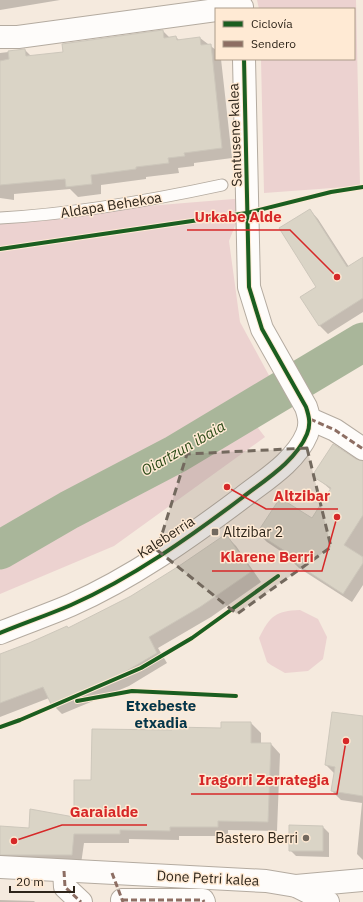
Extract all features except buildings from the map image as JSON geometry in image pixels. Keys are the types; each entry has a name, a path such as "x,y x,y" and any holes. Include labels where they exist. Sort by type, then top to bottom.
{"street":[{"path":"0,38 18,37 215,10"},
{"name":"Santusene kalea","path":"244,60 249,287 262,330 306,407 310,419"},
{"path":"310,419 335,430 363,449"},
{"name":"Kaleberria","path":"0,633 71,605 94,594 144,565 217,517 267,478 297,450 307,433 310,419"},
{"name":"Done Petri kalea","path":"0,867 266,881 296,886 363,880"},
{"path":"64,870 65,887 81,902"},
{"path":"112,873 123,901 203,900 204,902"},
{"name":"Done Petri kalea","path":"296,886 328,902"}],"lane":[{"name":"Aldapa Behekoa","path":"0,218 37,216 138,203 222,185"}],"highlighted area":[{"path":"307,448 331,547 237,614 157,550 187,454"}],"shaded area":[{"path":"257,0 356,0 360,186 264,193 261,60 355,60 355,8 259,8"},
{"path":"246,198 229,241 240,322 272,381 238,402 265,437 114,546 0,594 0,218"},
{"path":"300,610 318,619 327,637 323,659 308,671 285,673 267,662 259,638 267,624 274,616 279,613"}],"waterway":[{"name":"Oiartzun ibaia","path":"0,550 69,510 176,454 363,342"}],"marked path":[{"path":"310,419 335,430 363,449"},
{"path":"64,871 65,887 81,902"},
{"path":"112,873 123,902"},
{"path":"122,900 203,900 204,902"}],"cycle path":[{"path":"0,633 62,609 94,594 160,556 261,484 288,461 302,444 307,434 309,420 306,407 262,329 249,287 244,60"},
{"path":"0,249 247,213 331,192 363,187"},
{"path":"0,727 20,720 141,668 192,638 278,576"},
{"path":"77,701 132,691 236,696"}],"place":[{"name":"Urkabe Alde","path":"337,277"},
{"name":"Altzibar","path":"227,487"},
{"name":"Klarene Berri","path":"337,517"},
{"name":"Altzibar 2","path":"215,532"},
{"name":"Iragorri Zerrategia","path":"346,741"},
{"name":"Bastero Berri","path":"306,838"},
{"name":"Garaialde","path":"14,841"}],"district":[{"name":"Etxebeste etxadia","path":"161,714"}]}
